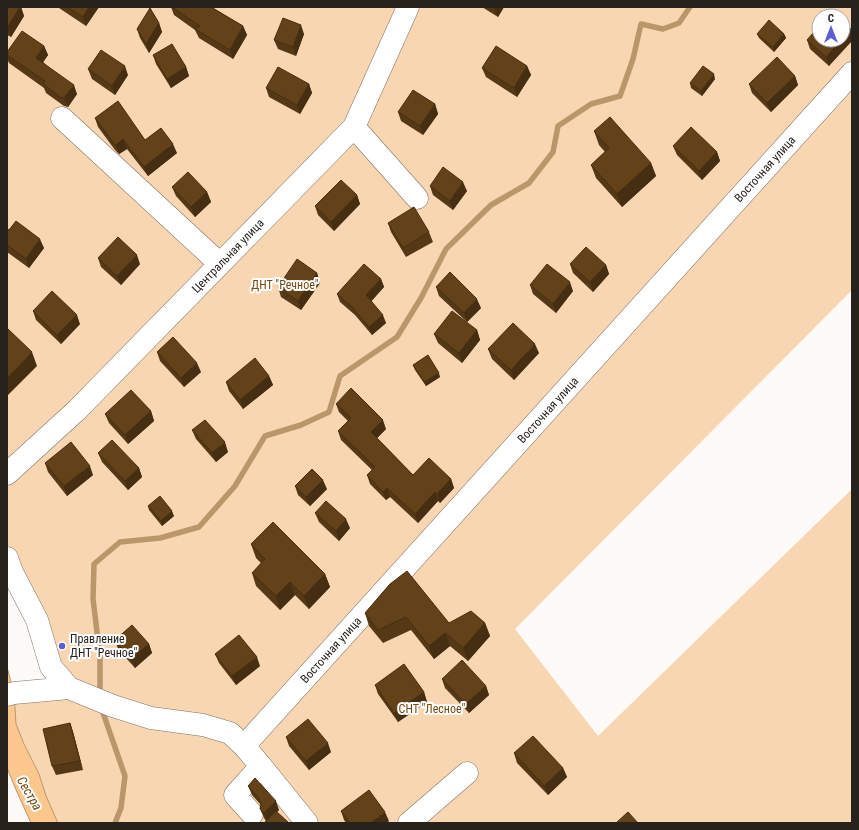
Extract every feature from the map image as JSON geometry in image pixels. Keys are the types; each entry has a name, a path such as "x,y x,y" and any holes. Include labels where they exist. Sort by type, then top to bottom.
{"street":[{"name":"Центральная улица","path":"7,474 77,410 354,127 408,7"},
{"name":"Восточная улица","path":"244,746 852,73"},
{"path":"62,118 220,264"},
{"path":"354,127 417,198"},
{"path":"7,558 12,572 37,620 51,667 69,688 105,703 151,718 204,725 230,733 244,746 307,823"},
{"path":"10,694 69,688"},
{"path":"252,814 235,795 261,766"},
{"path":"409,823 467,772"}],"green space":[{"name":"ДНТ \"Речное\"","path":"7,7 852,7 852,290 515,629 598,736 852,489 852,823 58,823 46,796 39,774 16,724 14,699 73,690 7,558"}],"water":[{"name":"Сестра","path":"7,667 14,693 16,724 39,774 46,796 58,823 31,823 7,768"}],"building":[{"path":"7,7 20,7 7,28"},
{"path":"67,7 89,7 83,17"},
{"path":"172,7 211,7 243,26 230,50 195,29 200,26"},
{"path":"150,8 159,23 146,44 137,29"},
{"path":"283,18 301,25 293,47 274,40"},
{"path":"769,20 784,34 773,47 757,34"},
{"path":"22,31 44,46 36,58 74,85 64,98 60,97 43,84 45,81 7,55 7,52"},
{"path":"811,35 811,44 807,40"},
{"path":"172,44 186,67 167,79 153,55"},
{"path":"496,46 527,66 514,88 482,68"},
{"path":"816,48 834,48 826,57"},
{"path":"101,50 125,66 112,86 88,69"},
{"path":"777,57 795,76 767,103 749,84"},
{"path":"703,66 714,74 701,91 690,83"},
{"path":"278,67 309,84 297,105 266,88"},
{"path":"413,90 435,104 420,126 398,112"},
{"path":"118,101 145,140 161,128 173,144 144,167 123,139 116,145 95,118"},
{"path":"610,117 651,163 617,194 591,165 609,148 594,131"},
{"path":"691,127 717,152 699,171 673,146"},
{"path":"443,167 463,182 450,201 430,186"},
{"path":"188,172 207,192 191,207 172,187"},
{"path":"341,180 357,195 331,222 315,206"},
{"path":"414,207 429,232 403,248 388,223"},
{"path":"16,221 40,239 26,259 7,245 7,229 9,230"},
{"path":"118,237 137,255 117,276 98,258"},
{"path":"586,247 606,265 590,282 570,264"},
{"path":"297,259 317,273 298,301 278,287"},
{"path":"364,264 381,279 366,295 383,315 369,327 352,307 337,294"},
{"path":"547,264 570,282 553,304 530,285"},
{"path":"450,272 477,299 464,313 436,287"},
{"path":"52,291 77,315 57,335 33,311"},
{"path":"452,311 477,330 459,353 434,334"},
{"path":"513,323 535,344 511,370 488,349"},
{"path":"7,328 32,352 7,378"},
{"path":"173,337 197,363 181,378 157,352"},
{"path":"428,355 439,373 424,382 413,365"},
{"path":"255,358 269,376 240,400 226,382"},
{"path":"351,388 383,420 371,432 413,475 429,458 451,479 437,494 435,492 415,514 387,488 383,492 367,475 375,467 338,431 351,418 336,404"},
{"path":"131,390 151,411 125,435 105,414"},
{"path":"205,420 225,442 212,453 192,430"},
{"path":"112,440 139,468 125,481 98,453"},
{"path":"71,442 90,466 64,486 45,463"},
{"path":"312,469 323,480 306,497 295,486"},
{"path":"160,496 172,511 161,521 148,506"},
{"path":"326,501 346,519 336,531 315,513"},
{"path":"273,522 325,574 304,596 290,582 276,596 252,573 265,559 251,544"},
{"path":"407,571 449,623 471,611 485,623 463,648 445,633 429,646 406,617 378,630 365,613 390,584"},
{"path":"132,625 149,644 131,659 115,640"},
{"path":"239,635 257,657 232,676 215,654"},
{"path":"462,660 486,686 466,704 442,679"},
{"path":"404,664 424,692 394,713 375,685"},
{"path":"308,719 328,743 306,761 286,737"},
{"path":"70,723 80,761 52,766 43,729"},
{"path":"533,736 563,768 544,786 514,753"},
{"path":"255,778 276,801 264,813 260,809 261,803 258,797 248,786"},
{"path":"369,790 385,812 371,823 350,823 341,811"},
{"path":"276,811 289,823 264,823"},
{"path":"628,812 638,823 616,823"}],"waterway":[{"path":"100,695 100,656 93,599 94,564 120,542 160,538 199,527 235,486 265,436 301,425 329,412 340,376 397,337 421,298 446,249 491,205 529,183 553,152 558,126 591,104 620,96 633,59 641,24 663,29 679,23 690,7"},
{"path":"101,707 125,776 121,808 115,823"}],"place":[{"name":"Правление ДНТ \"Речное\"","path":"62,646"}],"park label":[{"name":"СНТ \"Лесное\"","path":"432,709"}]}
